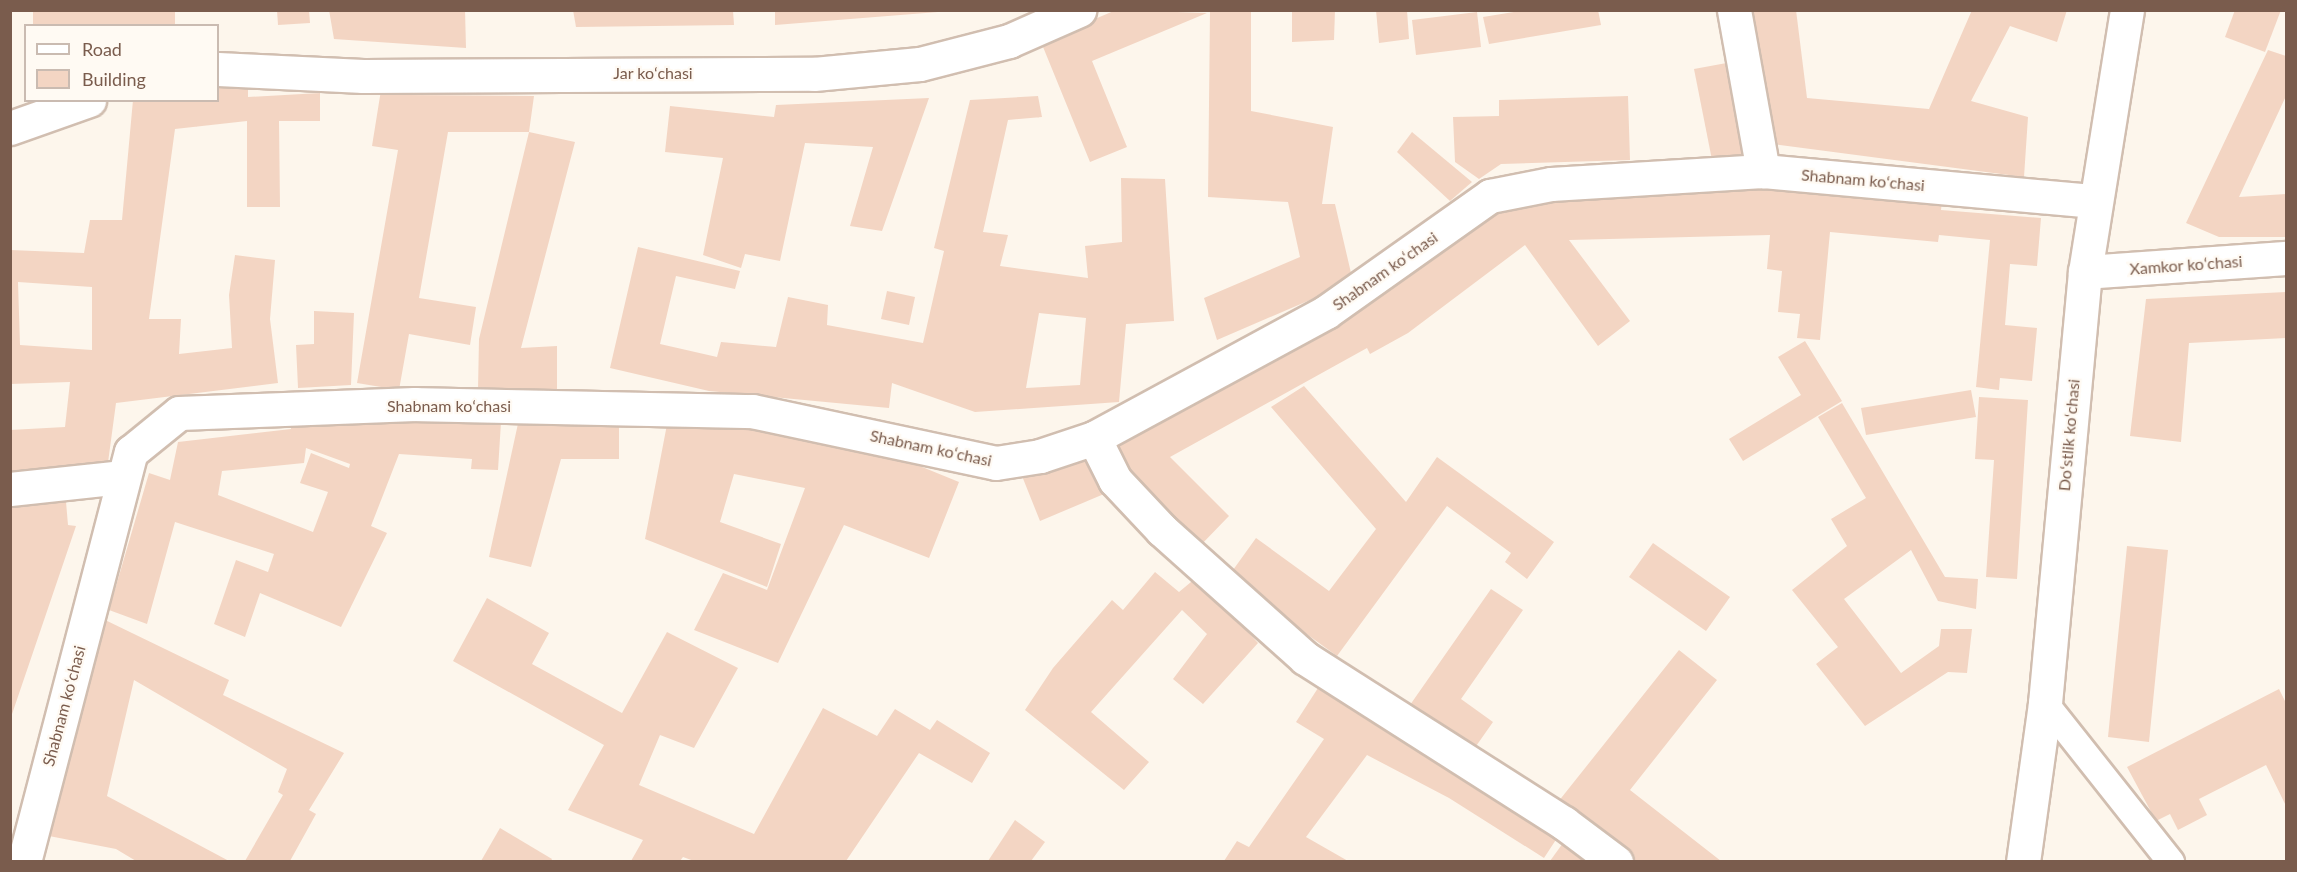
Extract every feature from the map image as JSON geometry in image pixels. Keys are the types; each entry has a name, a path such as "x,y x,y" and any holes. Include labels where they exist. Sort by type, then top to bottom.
{"street":[{"name":"Jar koʻchasi","path":"219,69 363,76 814,74 920,64 1009,41 1079,10"},
{"path":"1734,10 1763,171"},
{"name":"Doʻstlik koʻchasi","path":"2024,861 2044,703 2085,272 2127,10"},
{"path":"10,129 84,102"},
{"name":"Shabnam koʻchasi","path":"25,856 131,452 142,439 180,413 415,404 752,411 996,462 1040,456 1094,438 1326,312 1490,196 1551,184 1763,171 2095,201"},
{"name":"Xamkor koʻchasi","path":"2085,272 2286,258"},
{"path":"1094,438 1114,480 1162,530 1305,658 1564,824 1616,861"},
{"path":"10,489 123,477"}],"lane":[{"path":"2044,703 2171,861"}],"building":[{"path":"33,10 175,10 175,24 33,24"},
{"path":"277,10 309,10 310,23 278,25"},
{"path":"329,10 465,10 466,48 334,39"},
{"path":"573,10 733,10 734,25 576,27"},
{"path":"775,10 938,10 938,12 775,25"},
{"path":"1116,10 1207,13 1092,61 1127,147 1090,162 1041,42"},
{"path":"1210,10 1251,10 1251,111 1333,127 1322,204 1335,204 1351,273 1317,297 1217,340 1204,298 1300,257 1288,202 1208,197"},
{"path":"1292,10 1335,10 1334,40 1292,42"},
{"path":"1376,10 1407,10 1409,39 1379,43"},
{"path":"1526,10 1598,10 1601,25 1489,44 1483,17"},
{"path":"1750,10 1796,10 1807,98 1929,109 1972,10 2067,10 2057,42 2010,26 1971,101 2028,117 2024,177 1764,143"},
{"path":"2235,10 2281,10 2265,52 2225,37"},
{"path":"1477,12 1481,47 1416,55 1412,20"},
{"path":"2268,50 2286,56 2286,96 2239,197 2286,194 2286,237 2219,237 2186,223"},
{"path":"1732,62 1749,153 1712,160 1694,69"},
{"path":"248,82 248,97 320,93 320,121 279,121 280,207 247,207 247,121 175,129 149,319 181,319 179,354 232,348 229,295 235,255 275,260 270,319 278,383 116,403 107,470 10,475 10,430 65,427 70,382 10,384 10,250 84,253 90,220 122,220 133,102 219,102 219,84","holes":["18,282 92,287 92,350 20,345"]},
{"path":"381,90 407,95 534,96 529,132 448,132 419,298 476,307 470,345 409,334 399,390 357,383 398,150 372,146"},
{"path":"1038,96 1042,117 1008,120 983,232 1008,235 1000,266 1088,278 1085,246 1122,242 1121,178 1165,179 1174,321 1126,324 1119,402 975,412 892,383 889,408 709,391 610,368 638,247 740,271 735,289 676,276 660,344 717,357 721,342 776,347 788,297 828,305 827,325 923,343 944,251 934,248 970,100","holes":["1039,313 1086,318 1080,385 1026,388"]},
{"path":"1628,96 1630,160 1501,164 1479,179 1455,162 1453,117 1499,116 1499,100"},
{"path":"929,98 882,231 850,226 873,147 805,143 780,261 745,254 741,268 703,255 723,158 665,152 670,106 774,117 776,105"},
{"path":"529,132 575,142 521,348 557,346 557,393 478,389 479,339"},
{"path":"1412,132 1472,182 1450,201 1397,152"},
{"path":"1767,189 1942,201 1941,210 2041,218 2037,266 2010,264 2005,325 2037,328 2032,381 2000,378 1999,390 1976,387 1990,240 1939,235 1938,242 1830,232 1820,340 1797,338 1800,314 1778,312 1782,271 1767,269 1770,235 1569,240 1630,321 1598,346 1525,245 1408,333 1370,354 1367,348 1170,457 1229,516 1197,549 1105,450 1499,207 1568,194"},
{"path":"887,291 915,297 909,325 881,319"},
{"path":"2286,292 2286,338 2189,343 2181,442 2130,436 2146,299"},
{"path":"314,311 354,313 351,385 298,388 296,345 314,344"},
{"path":"1805,341 1842,401 1743,461 1729,439 1801,395 1778,357"},
{"path":"1304,386 1406,502 1437,457 1554,542 1527,579 1505,562 1511,553 1447,506 1337,656 1228,577 1256,538 1329,591 1376,529 1271,407"},
{"path":"1971,390 1976,417 1866,435 1861,408"},
{"path":"1979,397 2028,400 2017,579 1986,577 1994,460 1975,459"},
{"path":"1842,403 1945,577 1978,579 1976,609 1938,601 1911,550 1844,599 1901,673 1939,646 1941,629 1972,629 1967,673 1948,672 1865,726 1816,664 1838,647 1792,590 1847,546 1831,519 1866,498 1818,417"},
{"path":"309,414 501,422 498,470 471,469 472,459 399,454 371,526 387,533 341,627 260,593 245,637 214,624 236,560 268,572 274,554 175,522 147,624 109,610 149,473 170,480 178,442 291,429 291,421","holes":["306,448 350,464 349,468 311,453 300,483 328,492 313,532 218,495 222,471 304,463"]},
{"path":"669,414 846,436 959,482 929,558 844,525 778,663 694,630 723,573 767,590 805,488 734,474 720,522 781,544 767,587 645,539"},
{"path":"619,418 619,459 561,459 531,567 489,557 519,419"},
{"path":"1085,449 1104,494 1040,521 1022,476"},
{"path":"65,490 68,525 76,526 10,720 10,497"},
{"path":"1653,543 1730,597 1706,631 1629,577"},
{"path":"2127,546 2168,550 2149,742 2108,737"},
{"path":"1155,572 1179,592 1203,572 1253,628 1248,632 1258,643 1203,704 1173,679 1207,634 1182,610 1091,712 1149,762 1124,790 1025,710 1053,668 1112,600 1123,610"},
{"path":"1491,589 1523,610 1461,699 1493,722 1474,749 1410,705"},
{"path":"487,598 549,633 532,664 622,713 667,632 738,668 694,748 660,735 639,785 754,834 823,708 877,736 895,709 930,730 937,720 990,753 972,783 919,753 846,861 694,861 683,857 680,861 631,861 643,840 568,810 604,745 453,661"},
{"path":"101,618 229,680 223,695 344,753 309,810 316,814 290,861 245,861 283,795 278,792 287,769 134,680 107,796 229,861 136,861 116,849 49,836"},
{"path":"1679,650 1717,680 1630,790 1721,861 1633,861 1558,802"},
{"path":"1318,688 1561,832 1544,858 1449,798 1367,755 1306,837 1348,861 1224,861 1237,841 1249,847 1324,739 1296,722"},
{"path":"2279,689 2286,703 2286,806 2266,765 2199,799 2207,815 2178,830 2170,814 2156,821 2127,767"},
{"path":"1015,820 1045,842 1031,861 988,861"},
{"path":"500,828 552,859 551,861 481,861"},
{"path":"1563,843 1588,861 1550,861"}]}
